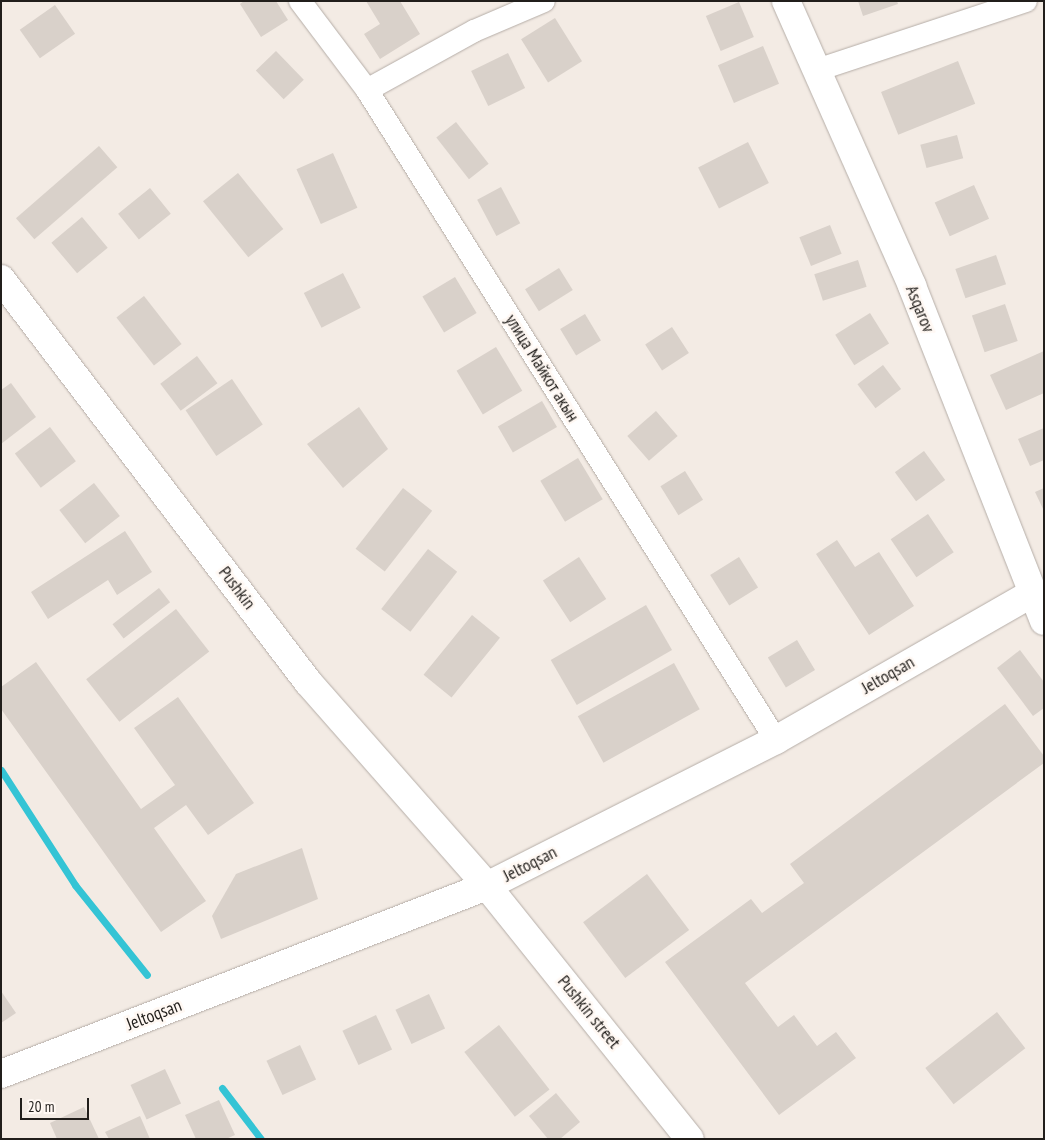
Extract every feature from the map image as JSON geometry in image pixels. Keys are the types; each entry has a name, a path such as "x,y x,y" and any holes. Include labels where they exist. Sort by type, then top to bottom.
{"street":[{"name":"улица Майкот акын","path":"300,1 367,90 776,740"},
{"path":"367,90 474,31 544,1"},
{"name":"Asqarov","path":"786,1 912,286 1037,592 1044,621"},
{"path":"817,70 1026,1"},
{"name":"Pushkin","path":"1,279 308,682 488,886"},
{"name":"Jeltoqsan","path":"1,1074 488,886 776,740 1037,592"},
{"name":"Pushkin street","path":"488,886 690,1139"}],"building":[{"path":"244,1 276,1 288,20 261,37 240,4"},
{"path":"366,1 400,1 420,34 380,59 364,34 380,24"},
{"path":"858,1 897,1 898,4 863,16"},
{"path":"739,2 754,37 721,51 706,16"},
{"path":"55,5 75,34 40,58 20,30"},
{"path":"555,18 582,61 548,82 521,39"},
{"path":"763,46 779,84 734,103 718,65"},
{"path":"276,51 304,80 284,99 256,70"},
{"path":"508,53 525,88 488,106 471,71"},
{"path":"958,61 975,104 898,135 881,92"},
{"path":"456,122 489,164 469,179 436,137"},
{"path":"957,135 963,158 927,168 920,145"},
{"path":"748,142 769,183 719,208 698,167"},
{"path":"99,146 117,167 34,239 16,218"},
{"path":"333,153 357,208 321,224 296,169"},
{"path":"238,173 283,229 248,257 203,201"},
{"path":"974,185 989,219 950,236 935,202"},
{"path":"501,187 520,223 496,236 477,200"},
{"path":"150,188 171,214 139,239 118,214"},
{"path":"82,217 108,248 77,273 51,243"},
{"path":"830,225 842,254 811,266 799,237"},
{"path":"996,255 1006,284 965,298 955,269"},
{"path":"858,260 867,287 823,301 814,274"},
{"path":"559,268 573,290 539,311 525,289"},
{"path":"343,273 361,308 322,328 304,293"},
{"path":"455,277 477,313 444,333 422,297"},
{"path":"144,296 182,344 154,366 116,318"},
{"path":"1005,304 1018,341 985,352 972,315"},
{"path":"870,313 889,344 854,365 835,335"},
{"path":"585,314 601,341 576,356 560,329"},
{"path":"672,327 689,353 662,370 645,344"},
{"path":"496,347 522,391 483,414 457,371"},
{"path":"1044,351 1044,393 1006,410 990,375"},
{"path":"197,356 217,383 181,411 160,384"},
{"path":"883,365 901,389 875,408 857,384"},
{"path":"232,379 263,425 216,456 186,410"},
{"path":"11,383 36,417 1,444 1,390"},
{"path":"542,401 557,427 513,452 498,426"},
{"path":"359,407 388,449 343,488 307,444"},
{"path":"656,411 678,436 649,461 627,436"},
{"path":"50,427 76,461 41,488 15,453"},
{"path":"1044,428 1044,460 1030,466 1018,439"},
{"path":"924,451 945,480 916,501 895,472"},
{"path":"578,458 603,499 565,522 540,481"},
{"path":"685,471 703,500 678,515 660,486"},
{"path":"94,483 120,516 85,543 59,510"},
{"path":"403,488 432,511 385,571 356,549"},
{"path":"1044,488 1044,511 1035,492"},
{"path":"928,514 954,552 916,577 891,539"},
{"path":"125,531 152,572 117,595 108,580 48,619 31,592"},
{"path":"837,540 855,567 879,552 914,606 869,635 816,554"},
{"path":"428,549 457,572 410,632 381,609"},
{"path":"579,557 606,599 570,622 543,580"},
{"path":"739,557 758,588 729,606 710,575"},
{"path":"159,588 170,602 124,639 113,624"},
{"path":"646,605 672,650 577,705 551,660"},
{"path":"176,609 209,652 119,722 86,679"},
{"path":"472,615 500,638 452,697 424,675"},
{"path":"797,640 815,670 786,688 768,658"},
{"path":"1020,650 1044,682 1044,708 1033,716 997,668"},
{"path":"36,662 141,809 175,785 134,728 178,697 254,803 208,835 186,805 154,828 206,901 161,932 1,709 1,687"},
{"path":"674,663 700,709 603,763 578,716"},
{"path":"1005,704 1044,756 1044,763 745,983 778,1027 794,1015 817,1046 836,1032 856,1058 779,1115 665,962 751,899 762,913 804,883 790,864"},
{"path":"302,848 318,899 221,939 212,916 236,874"},
{"path":"647,874 689,930 625,978 583,922"},
{"path":"1,991 16,1013 1,1023"},
{"path":"429,994 445,1028 412,1044 395,1010"},
{"path":"997,1012 1025,1048 954,1104 925,1068"},
{"path":"376,1015 392,1049 359,1065 342,1031"},
{"path":"499,1025 549,1090 515,1117 464,1052"},
{"path":"300,1045 316,1079 283,1095 266,1061"},
{"path":"165,1069 181,1103 147,1119 131,1085"},
{"path":"556,1093 580,1122 560,1139 548,1139 529,1116"},
{"path":"219,1100 235,1135 226,1139 196,1139 185,1115"},
{"path":"84,1107 99,1139 57,1139 50,1123"},
{"path":"140,1116 150,1139 109,1139 105,1132"}],"waterway":[{"path":"1,770 75,885 147,975"},
{"path":"222,1088 261,1139"}]}
